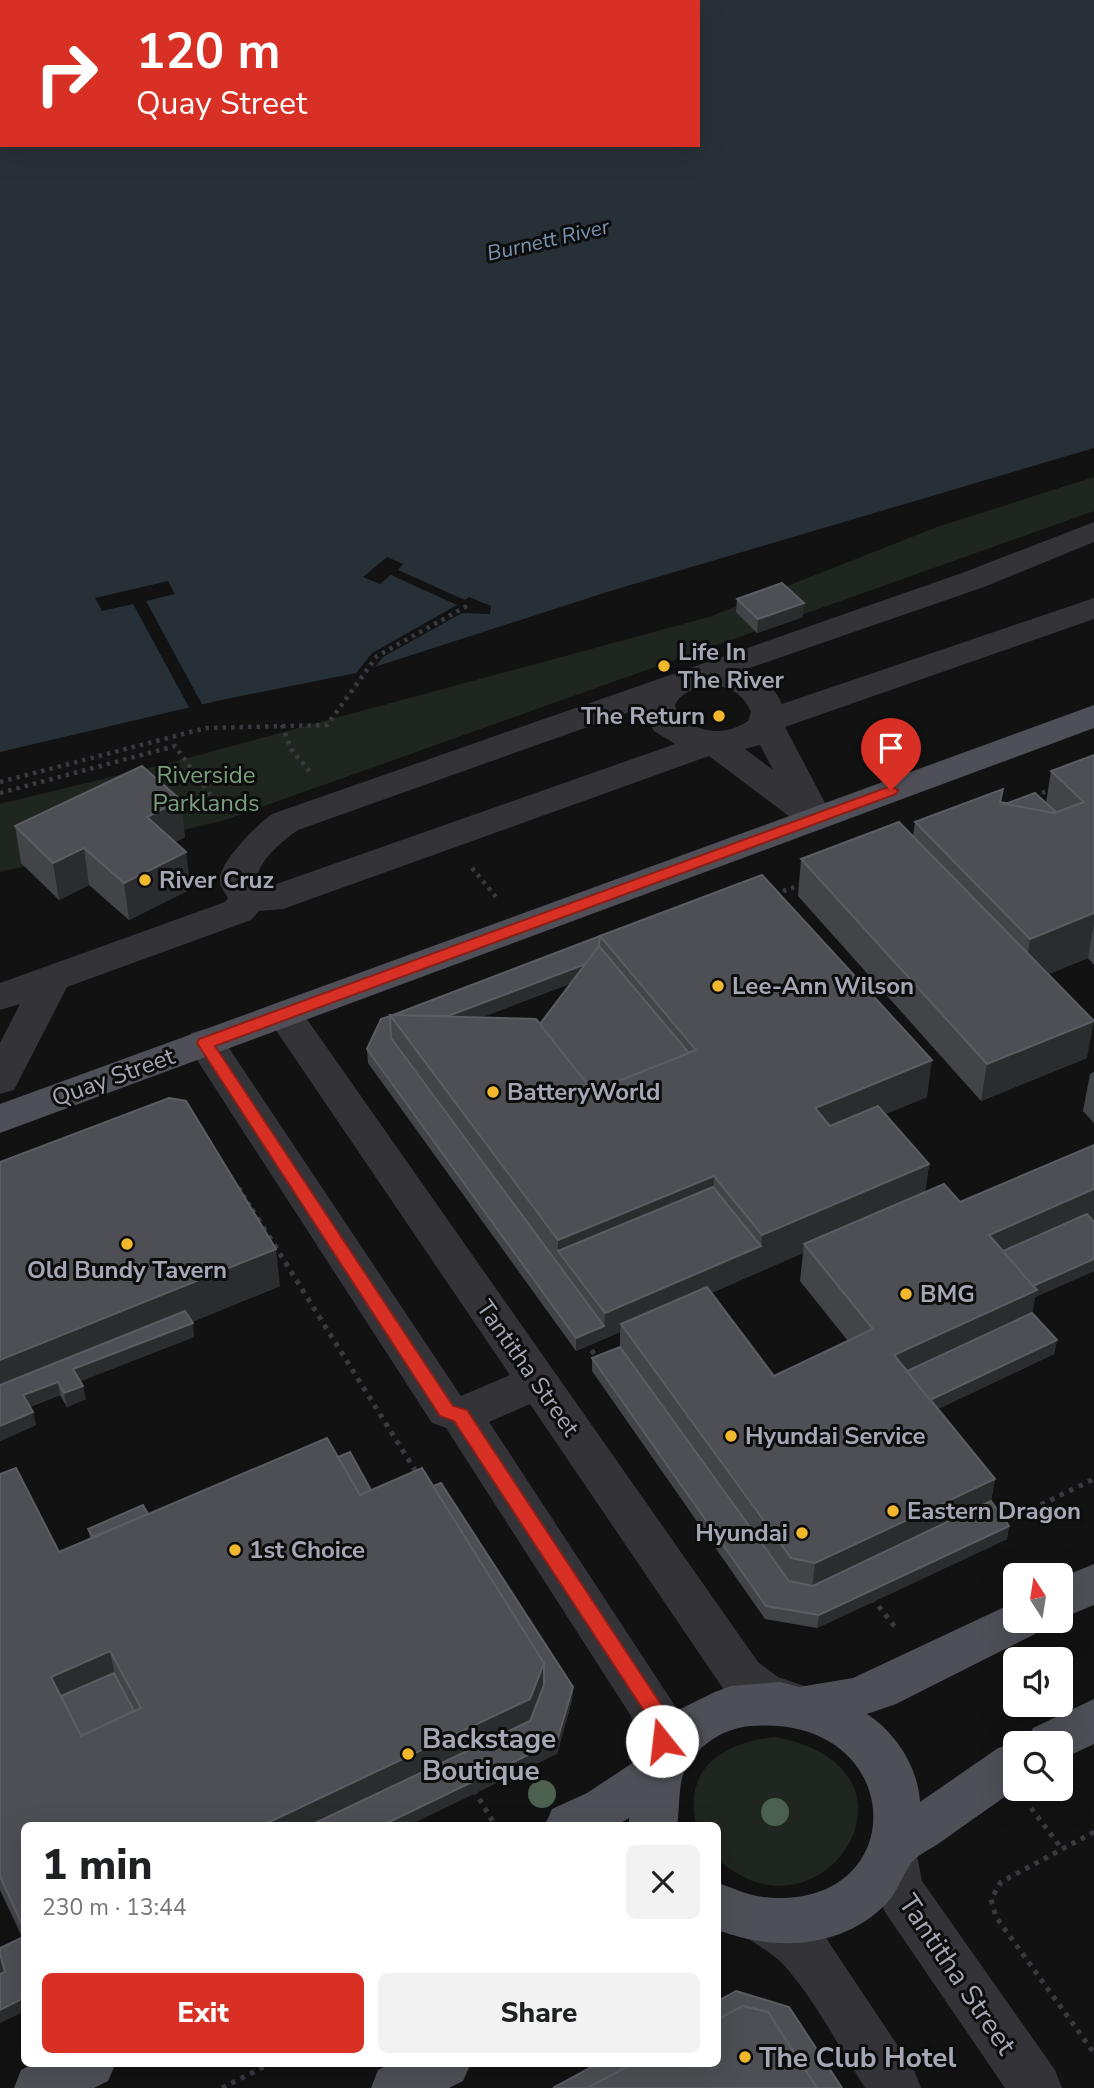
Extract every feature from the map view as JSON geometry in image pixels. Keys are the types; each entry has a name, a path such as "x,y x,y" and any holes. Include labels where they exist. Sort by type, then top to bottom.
{"main road":[{"name":"Quay Street","path":"0,1119 1094,716"},
{"path":"1073,1594 1094,1583"},
{"path":"653,1822 651,1799 658,1769 676,1740 699,1720 727,1707 757,1700 798,1703 853,1699 879,1690 1003,1628"},
{"path":"736,1918 801,1920 840,1909 872,1885 894,1850 900,1817 895,1787 882,1760 862,1736 836,1717 798,1703"},
{"path":"1073,1731 1094,1720"},
{"path":"575,1822 604,1808 658,1769"},
{"path":"894,1850 1003,1789"},
{"path":"40,2088 82,2067"},
{"path":"397,2088 436,2067"}],"street":[{"path":"0,997 238,911 243,907 246,897 237,882 240,869 285,822 973,580 1094,531"},
{"path":"767,722 1094,608"},
{"path":"246,897 270,900 713,744 745,739 759,732 767,722 769,710 766,698 756,688 723,676 681,682 664,694 659,705 660,715 666,726 678,735 713,744 815,818"},
{"path":"767,722 815,818"},
{"path":"0,1080 53,977"},
{"name":"Tantitha Street","path":"284,1014 741,1676 761,1691 798,1703"},
{"path":"205,1043 447,1411 461,1415 538,1382"},
{"path":"461,1415 653,1709 662,1741 658,1769"},
{"name":"Tantitha Street","path":"894,1850 895,1877 903,1896 1036,2088"},
{"path":"736,1918 790,1935 808,1955 895,2088"}],"path":[{"path":"0,782 206,728 327,724 377,656 467,606"},
{"path":"282,725 291,749 316,779"},
{"path":"0,793 175,746 214,800 243,814"},
{"path":"1029,798 1055,788"},
{"path":"770,896 809,881"},
{"path":"237,1185 425,1486"},
{"path":"580,1335 604,1368"},
{"path":"997,1525 1094,1479"},
{"path":"864,1588 895,1627"},
{"path":"468,1780 493,1822"},
{"path":"1032,1801 1062,1849"},
{"path":"1094,1832 1001,1882 994,1890 992,1908 1094,2053"},
{"path":"222,2088 263,2067"}],"green space":[{"name":"Riverside Parklands","path":"1094,477 1094,511 222,821 0,872 0,804 173,762 709,617 937,527"},
{"path":"775,1737 825,1755 851,1782 858,1814 848,1845 826,1870 794,1884 757,1882 721,1861 721,1822 696,1822 696,1788 702,1773 724,1752 756,1740"}],"water":[{"name":"Burnett River","path":"700,0 1094,0 1094,448 607,592 356,673 221,700 0,752 0,147 700,147"}],"pier":[{"path":"387,557 403,564 398,570 465,600 469,597 491,606 490,614 462,613 383,657 375,667 356,673 372,653 457,605 391,575 380,584 363,577"},
{"path":"168,581 175,594 146,601 204,708 191,711 133,604 102,611 95,598"}],"building":[{"path":"782,583 804,603 758,619 737,599"},
{"path":"1094,755 1094,913 1030,939 915,822 1003,789 1000,802 1054,813 1084,802 1051,771"},
{"path":"142,766 181,800 147,817 186,852 124,883 84,848 53,863 15,826"},
{"path":"1035,793 1056,812 1005,804"},
{"path":"899,822 1094,1021 987,1064 801,859"},
{"path":"762,875 932,1060 815,1108 830,1126 878,1106 929,1164 762,1235 714,1176 558,1240 390,1015 536,1019 593,1091 696,1050 600,936"},
{"path":"600,936 599,946 586,964 448,1016 393,1015"},
{"path":"599,946 689,1053 593,1091 540,1024"},
{"path":"390,1016 391,1038 604,1326 576,1338 367,1049 381,1019"},
{"name":"Old Bundy Tavern","path":"169,1098 186,1101 276,1249 0,1360 0,1162"},
{"path":"1094,1145 1094,1189 989,1235 1037,1290 894,1355 995,1479 815,1563 791,1558 621,1324 707,1287 774,1376 873,1329 804,1244 944,1184 960,1202"},
{"path":"713,1187 761,1246 605,1313 558,1251"},
{"path":"1087,1214 1094,1222 1094,1259 1033,1286 1003,1251"},
{"path":"185,1311 193,1323 73,1369 83,1386 64,1393 58,1382 23,1395 33,1412 0,1426 0,1385"},
{"path":"1032,1313 1057,1340 930,1400 907,1371"},
{"path":"620,1347 789,1581 813,1586 991,1501 1009,1526 819,1615 766,1606 592,1358"},
{"path":"327,1438 360,1495 422,1468 544,1663 530,1699 269,1822 21,1822 21,1922 0,1876 0,1474 16,1468 59,1552","holes":["110,1651 141,1708 81,1736 51,1677"]},
{"path":"350,1452 371,1490 360,1495 338,1457"},
{"path":"441,1483 573,1687 557,1741 389,1822 317,1822 530,1721 544,1685 544,1663 433,1486"},
{"path":"143,1505 148,1514 93,1537 88,1529"},
{"path":"114,1673 134,1711 81,1736 61,1696"},
{"path":"21,1938 21,2000 0,2010 0,1974 5,1972 0,1948"},
{"path":"736,1991 789,2007 842,2088 817,2088 768,2012 743,2006 721,2017 721,1999"},
{"path":"743,2006 768,2012 817,2088 587,2088 626,2067 721,2067 721,2017"},
{"path":"592,2067 626,2067 587,2088 553,2088"}],"place":[{"name":"Life In The River","path":"664,666"},
{"name":"The Return","path":"719,716"},
{"name":"River Cruz","path":"145,880"},
{"name":"Lee-Ann Wilson","path":"718,986"},
{"name":"BatteryWorld","path":"493,1092"},
{"name":"Old Bundy Tavern","path":"127,1244"},
{"name":"BMG","path":"906,1294"},
{"name":"Hyundai Service","path":"731,1436"},
{"name":"Eastern Dragon","path":"893,1511"},
{"name":"Hyundai","path":"802,1533"},
{"name":"1st Choice","path":"235,1550"},
{"name":"Backstage Boutique","path":"408,1754"},
{"name":"The Club Hotel","path":"745,2057"}],"route":[{"path":"662,1741 660,1724 653,1709 461,1415 447,1411 205,1043 891,790"}]}
